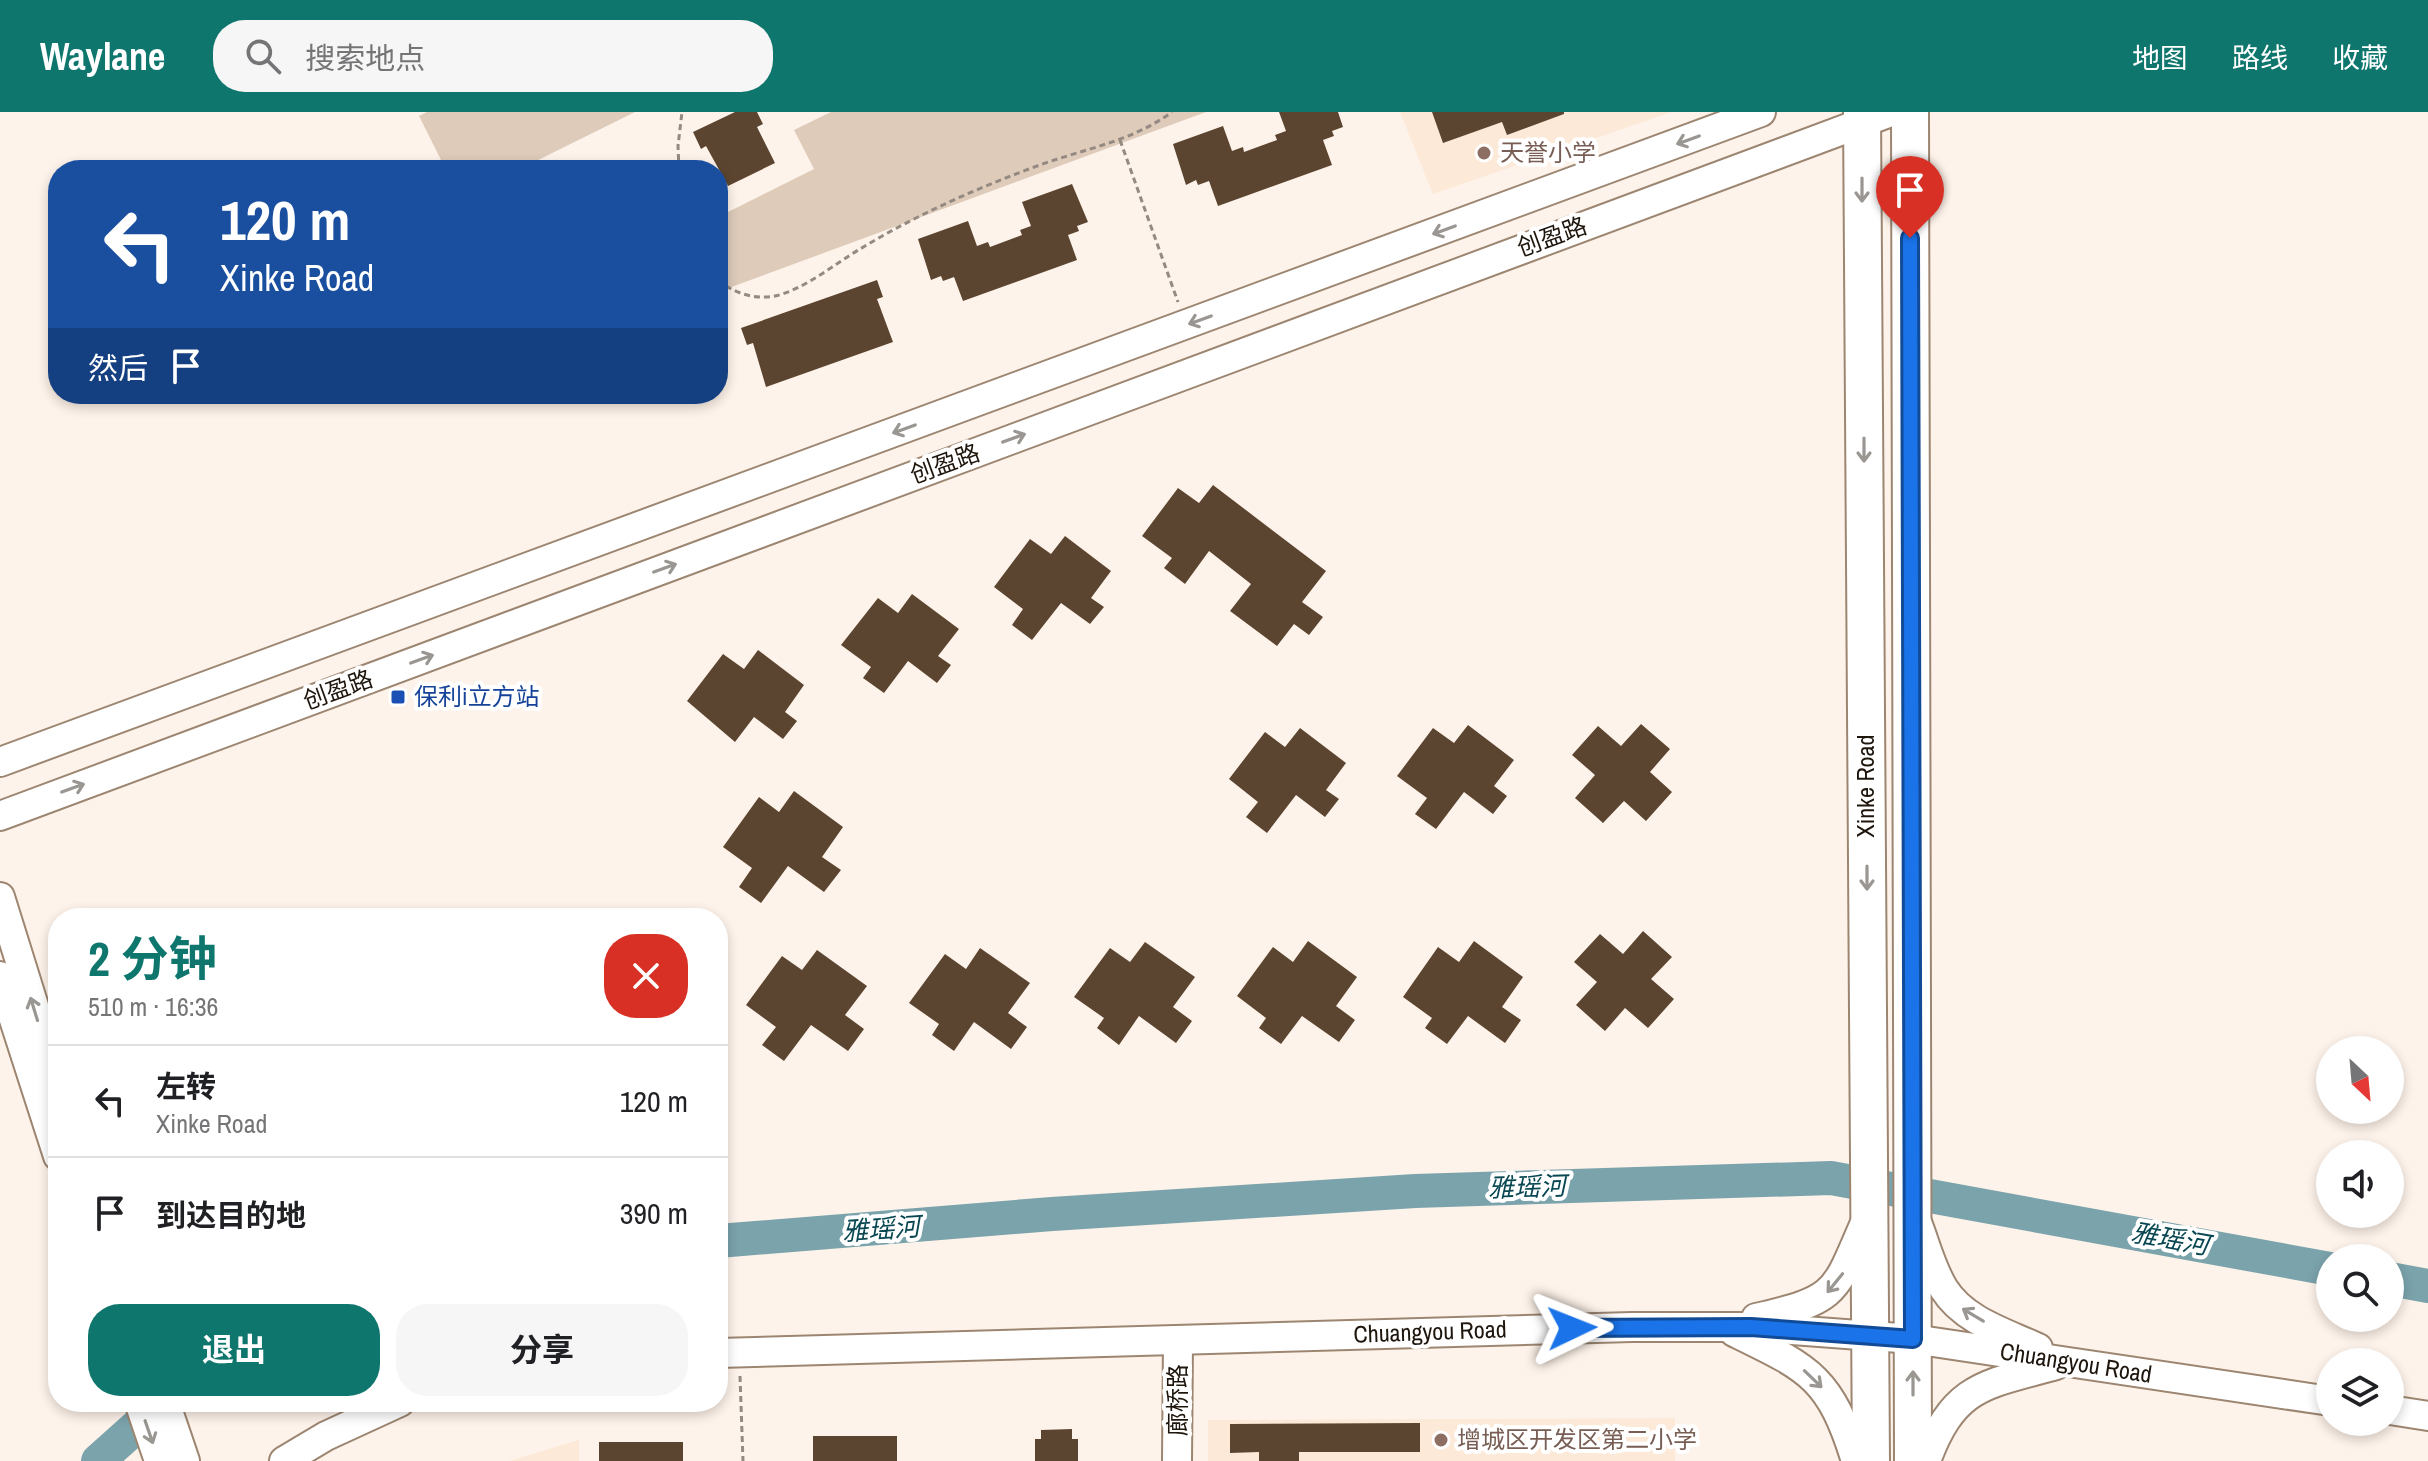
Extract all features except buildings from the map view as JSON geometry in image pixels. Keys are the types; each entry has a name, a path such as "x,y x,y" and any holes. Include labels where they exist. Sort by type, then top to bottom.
{"main road":[{"name":"Xinke Road","path":"1910,112 1913,1461"},
{"name":"Xinke Road","path":"1871,116 1871,1461"}],"street":[{"name":"创盈路","path":"0,762 1761,112"},
{"name":"创盈路","path":"0,816 1871,116"},
{"path":"0,897 48,1051"},
{"path":"0,976 48,1125"},
{"path":"1913,1213 1937,1277 1955,1303 1978,1319 2068,1362"},
{"path":"1722,1327 1799,1308 1821,1298 1839,1281 1846,1269 1869,1214"},
{"path":"1722,1327 1788,1359 1813,1377 1840,1414 1856,1461"},
{"name":"Chuangyou Road","path":"728,1352 1722,1327 1913,1339 2316,1399"},
{"name":"廊桥路","path":"1177,1461 1178,1340"},
{"path":"1926,1461 1942,1423 1974,1391 1998,1381 2068,1362"},
{"path":"142,1412 159,1461"},
{"path":"168,1412 185,1461"},
{"path":"284,1461 326,1436 378,1412"},
{"path":"2404,1412 2428,1416"}],"path":[{"path":"680,160 682,112"},
{"path":"728,288 749,296 772,297 794,290 885,233 961,196 1039,165 1120,140 1150,128 1172,112"},
{"path":"1120,140 1186,325"},
{"path":"728,1352 743,1461"}],"shaded area":[{"path":"427,112 635,112 538,160 441,160 419,116"},
{"path":"831,112 1206,112 728,288 728,212 814,169 794,130"},
{"name":"天誉小学","path":"1400,112 1672,112 1433,194"},
{"name":"增城区开发区第二小学","path":"1675,1418 1675,1461 1208,1461 1208,1420"},
{"path":"579,1440 579,1461 510,1461 542,1451"}],"waterway":[{"name":"雅瑶河","path":"728,1240 1052,1214 1415,1191 1831,1178 2316,1266"},
{"name":"雅瑶河","path":"2404,1282 2428,1286"},
{"name":"雅瑶河","path":"98,1461 153,1412"}],"place":[{"name":"天誉小学","path":"1484,153"},
{"name":"保利i立方站","path":"398,697"},
{"name":"增城区开发区第二小学","path":"1441,1440"}],"route":[{"path":"1572,1328 1751,1327 1913,1339 1910,238"}]}
